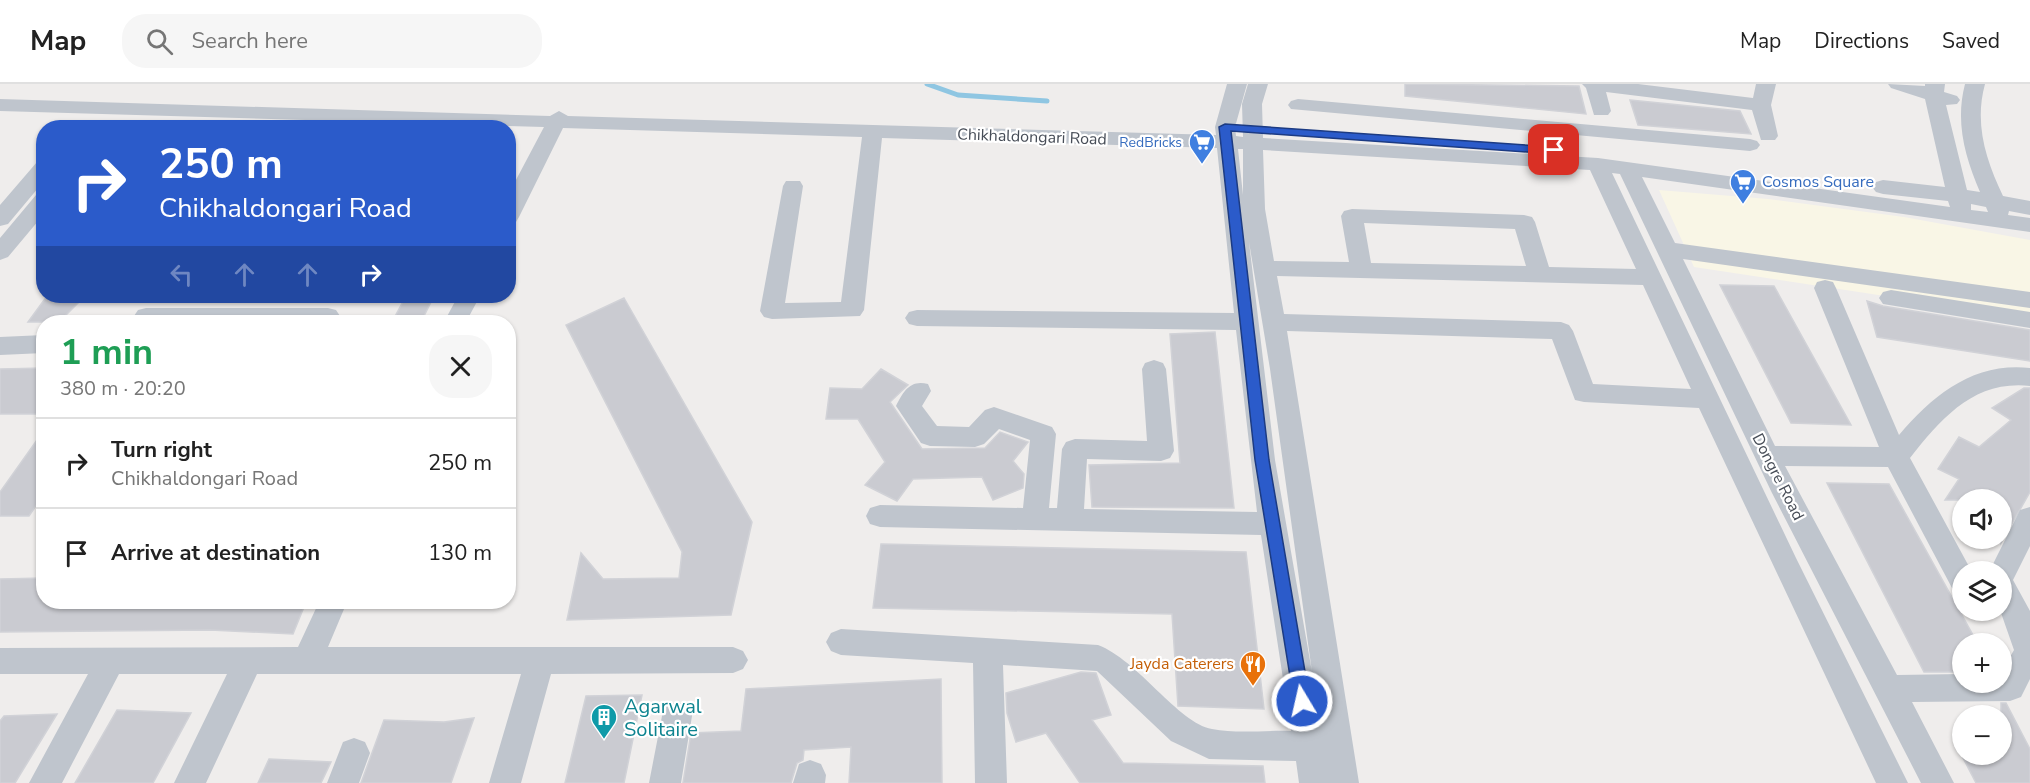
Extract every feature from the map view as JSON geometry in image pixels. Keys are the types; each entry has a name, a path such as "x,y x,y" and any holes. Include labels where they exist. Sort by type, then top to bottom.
{"street":[{"path":"1237,84 1226,135 1262,460 1315,783"},
{"path":"1258,84 1252,104 1254,209 1343,783"},
{"path":"1601,111 1594,84 1761,105"},
{"path":"1298,105 1606,132 1759,140 1761,105 1766,84"},
{"path":"1898,84 1972,94 1970,122 1982,174 2002,220"},
{"path":"1937,88 1956,195 1963,215"},
{"name":"Chikhaldongari Road","path":"0,105 122,111 557,120 873,133 1226,135 1612,162 1956,195 2030,208"},
{"path":"82,120 91,109"},
{"path":"114,120 122,111"},
{"name":"Chikhaldongari Road","path":"557,120 581,114 770,120 1191,124 1226,135"},
{"path":"516,201 557,120"},
{"path":"1606,132 1612,162"},
{"path":"794,186 772,310 852,310 873,133"},
{"name":"Chikhaldongari Road","path":"1612,162 2030,225"},
{"name":"Dongre Road","path":"1612,162 1667,249 1767,456 1938,783"},
{"name":"Dongre Road","path":"1612,162 1651,277 1892,783"},
{"path":"0,219 36,176"},
{"path":"0,252 36,209"},
{"path":"1361,270 1352,216 1524,222 1540,274"},
{"path":"1667,249 2030,300"},
{"path":"1264,268 1651,277"},
{"path":"1952,561 1896,457 1825,288 2030,320"},
{"path":"916,318 1247,322"},
{"path":"1273,322 1561,331 1584,393 1709,399"},
{"path":"0,346 36,344"},
{"path":"1070,520 1075,449 1161,451 1154,369"},
{"path":"1896,457 1920,427 1964,389 2001,376 2030,377"},
{"path":"920,391 908,406 930,435 975,437 994,417 1043,434 1035,519"},
{"path":"1767,456 1896,457"},
{"path":"880,516 1273,524"},
{"path":"2008,561 2030,518"},
{"path":"1889,689 2010,687 2029,651 2018,616 2012,605"},
{"path":"307,661 330,609"},
{"path":"840,642 1098,658 1107,662 1182,731 1209,744 1309,746"},
{"path":"988,651 991,783"},
{"path":"505,783 540,660"},
{"path":"0,662 733,660"},
{"path":"45,783 111,661"},
{"path":"190,783 248,661"},
{"path":"665,783 677,716"},
{"path":"343,783 354,753"}],"shaded area":[{"name":"Cosmos Square","path":"1659,190 1768,199 1904,217 2030,240 2030,318 1694,267"}],"building":[{"path":"1405,84 1579,86 1586,114 1405,96"},
{"path":"1630,100 1740,111 1751,134 1638,125"},
{"path":"1720,285 1774,286 1851,425 1791,423"},
{"path":"624,298 752,522 731,615 567,620 581,553 603,579 679,578 682,552 566,325"},
{"path":"1867,301 1883,306 2030,330 2030,361 1877,337"},
{"path":"42,303 78,303 66,315 36,315 36,322 28,322"},
{"path":"402,303 430,303 424,315 396,315"},
{"path":"1215,332 1234,508 1092,507 1089,465 1180,463 1170,334"},
{"path":"36,368 36,414 0,414 0,369"},
{"path":"881,369 908,385 890,402 922,449 985,448 1000,432 1028,442 1013,461 1024,474 1023,488 993,500 982,477 913,479 897,501 865,485 885,462 858,419 826,419 830,388 862,389"},
{"path":"2024,388 2030,388 2030,492 2012,524 2012,489 1952,489 1959,479 1938,469 1959,437 1979,447 2011,420 1992,408"},
{"path":"36,441 36,506 29,516 0,516 0,492"},
{"path":"1827,483 1889,484 1952,597 1952,621 1965,621 1972,633 1952,633 1952,672 1924,672"},
{"path":"1952,490 1952,500 1945,500"},
{"path":"881,544 1246,552 1264,709 1178,706 1172,614 873,608"},
{"path":"36,578 36,609 303,609 293,634 210,630 0,632 0,579"},
{"path":"1081,672 1096,673 1111,715 1092,720 1123,763 1263,766 1265,783 1080,783 1046,733 1016,742 1007,713 1006,693"},
{"path":"941,679 942,783 849,783 851,747 804,750 803,760 797,763 791,783 683,783 691,733 741,731 746,689"},
{"name":"Agarwal Solitaire","path":"642,695 624,783 565,783 586,696"},
{"path":"117,710 191,713 153,783 75,783"},
{"path":"57,714 15,783 0,783 0,721 4,716"},
{"path":"2012,714 2030,749 2030,783 1976,783 1967,765 2012,765"},
{"path":"474,718 451,783 361,783 384,720 444,722"},
{"path":"269,759 331,762 321,783 258,783"}],"waterway":[{"path":"927,84 958,95 1047,101"}],"place":[{"name":"RedBricks","path":"1202,165"},
{"name":"Cosmos Square","path":"1743,205"},
{"name":"Jayda Caterers","path":"1253,687"},
{"name":"Agarwal Solitaire","path":"604,740"}],"route":[{"path":"1302,701 1262,460 1225,127 1369,139 1554,150"}]}
